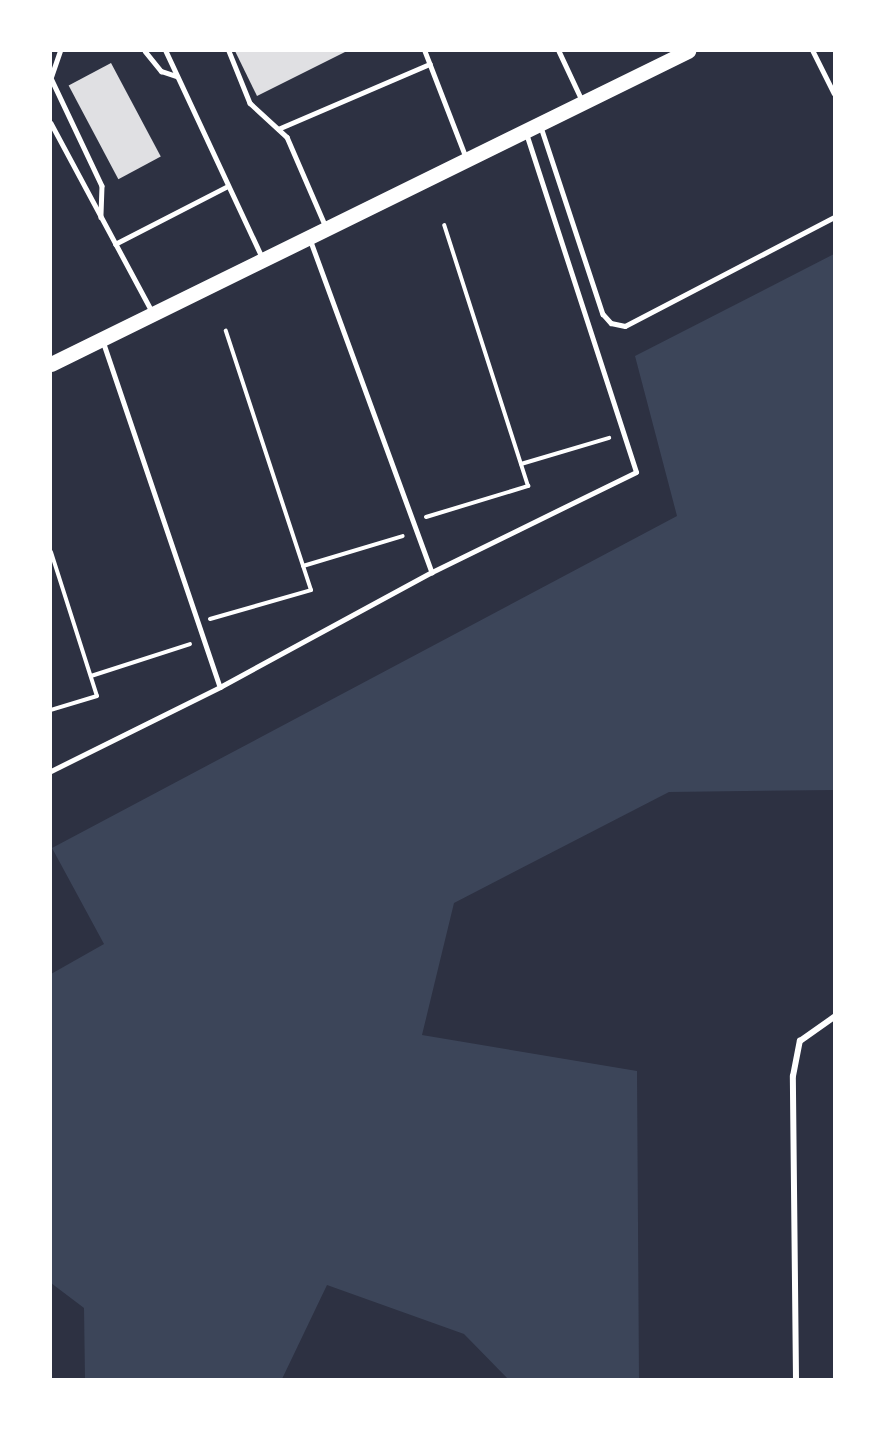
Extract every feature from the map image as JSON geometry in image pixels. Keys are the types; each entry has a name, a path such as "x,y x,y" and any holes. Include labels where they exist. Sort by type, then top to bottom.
{"main road":[{"path":"51,364 688,51"}],"street":[{"path":"796,1379 793,1076 800,1041 834,1017"}],"lane":[{"path":"60,51 51,78 102,186 100,218"},
{"path":"146,51 161,71 176,76"},
{"path":"166,51 226,187 264,259"},
{"path":"229,51 250,103 287,137 326,228"},
{"path":"425,51 467,159"},
{"path":"559,51 583,103"},
{"path":"813,51 834,93"},
{"path":"278,129 429,64"},
{"path":"51,123 100,218 154,313"},
{"path":"540,123 603,314 611,323 625,326 834,217"},
{"path":"51,771 220,687 432,572 636,472 525,131"},
{"path":"115,244 226,187"},
{"path":"309,237 432,572"},
{"path":"102,339 220,687"}],"path":[{"path":"414,520 528,486 444,225"},
{"path":"198,622 311,590 226,330"},
{"path":"521,464 623,434"},
{"path":"303,566 418,532"},
{"path":"51,552 97,696 51,710"},
{"path":"91,676 204,639"}],"shaded area":[{"path":"834,254 834,790 669,792 454,903 422,1035 637,1071 639,1379 508,1379 464,1334 327,1285 282,1379 85,1379 84,1308 51,1283 51,974 104,944 52,848 677,516 635,356"}],"building":[{"path":"235,51 347,51 257,96"},
{"path":"111,63 161,157 118,179 69,86"}]}
